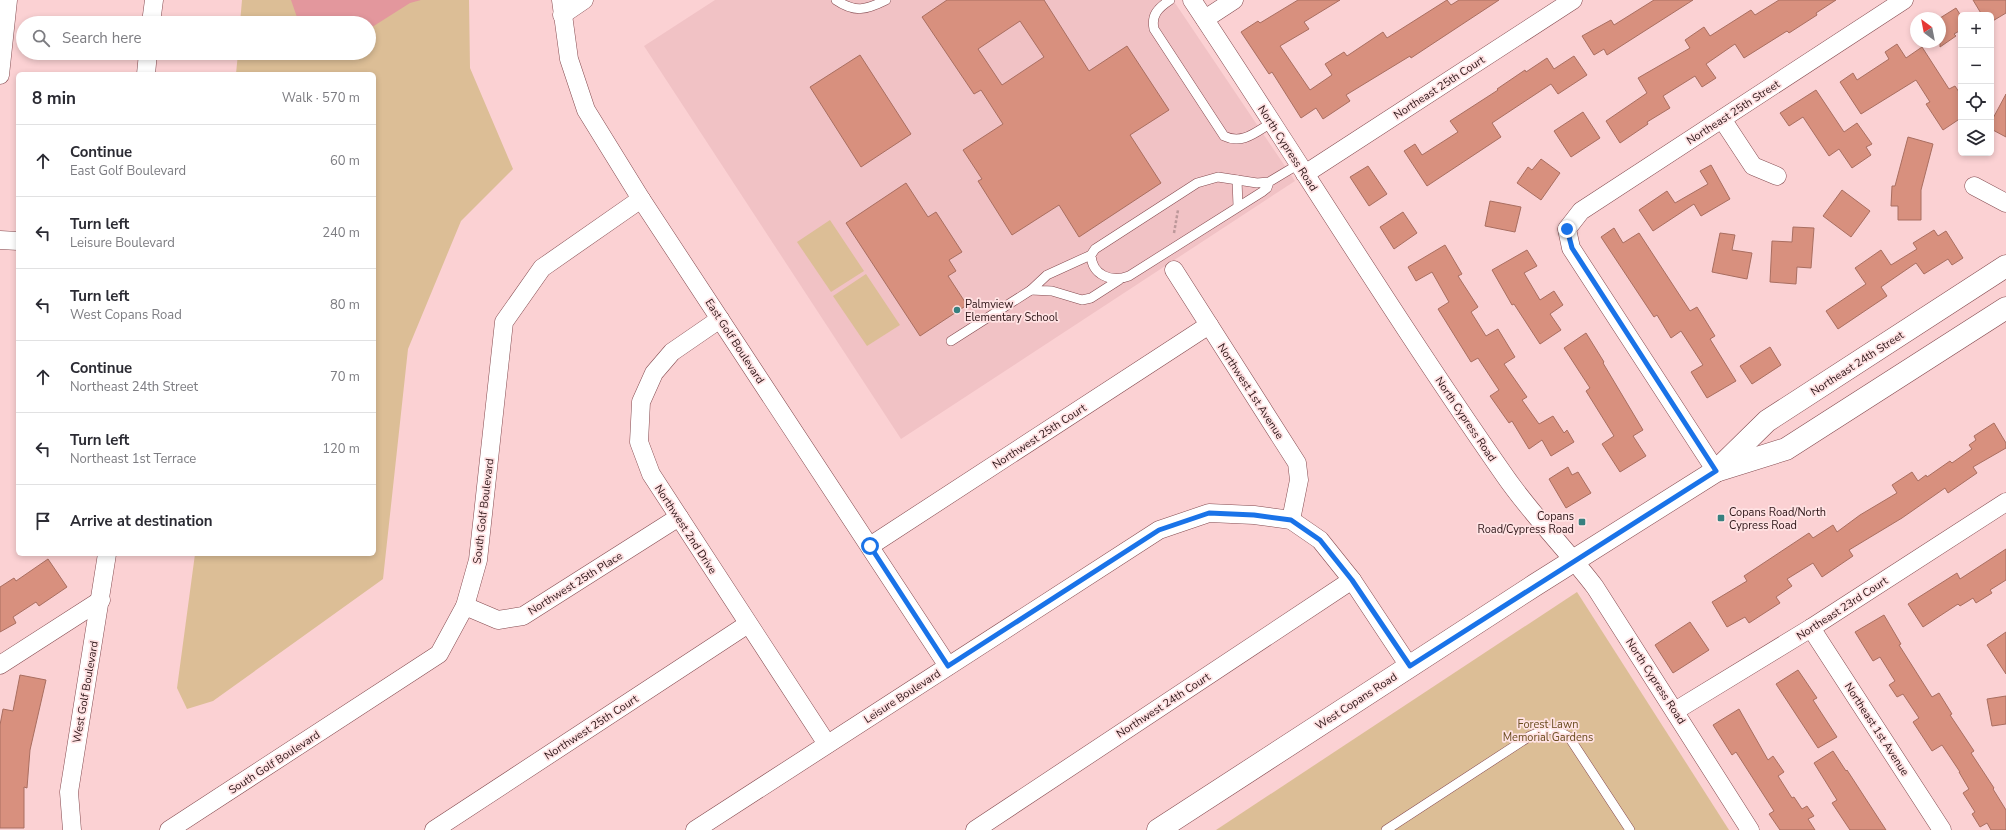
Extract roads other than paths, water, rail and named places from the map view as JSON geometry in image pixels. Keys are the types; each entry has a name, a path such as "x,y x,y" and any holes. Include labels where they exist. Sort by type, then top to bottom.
{"main road":[{"name":"Northeast 24th Street","path":"1574,560 1716,471 1767,421 2006,266"},
{"name":"Northeast 24th Street","path":"1716,471 1786,449 2006,308"},
{"name":"West Copans Road","path":"1159,830 1574,560"}],"street":[{"path":"0,76 8,0"},
{"path":"152,16 154,0"},
{"path":"561,7 584,0"},
{"name":"North Cypress Road","path":"1192,0 1419,350 1506,477 1549,533 1574,560 1595,587 1750,830"},
{"path":"1205,19 1234,0"},
{"name":"Northeast 25th Court","path":"1302,169 1573,0"},
{"name":"Northeast 25th Street","path":"1716,471 1572,248 1567,229 1581,211 1904,0"},
{"name":"East Golf Boulevard","path":"561,7 569,59 586,110 641,199 948,666"},
{"path":"146,72 147,60"},
{"path":"1722,119 1753,166 1777,176"},
{"path":"1974,186 2006,203"},
{"name":"South Golf Boulevard","path":"169,830 439,654 464,606 478,560 504,322 542,268 641,199"},
{"path":"0,240 16,241"},
{"name":"Northwest 1st Avenue","path":"1174,270 1297,463 1299,480 1291,520"},
{"name":"Northwest 2nd Drive","path":"720,319 672,352 654,373 641,402 639,442 651,474 827,744"},
{"name":"Northwest 25th Court","path":"870,546 1209,325"},
{"name":"Northeast 23rd Court","path":"1675,711 1812,628 2006,502"},
{"name":"Leisure Boulevard","path":"696,830 1159,530 1209,513 1254,515 1291,520 1320,540 1352,580 1410,666"},
{"name":"Northwest 25th Place","path":"464,606 498,620 523,616 679,517"},
{"name":"West Golf Boulevard","path":"72,830 69,792 107,556"},
{"name":"Northwest 24th Court","path":"975,830 1352,580"},
{"path":"0,665 100,600"},
{"name":"Northwest 25th Court","path":"434,830 748,624"},
{"name":"Northeast 1st Avenue","path":"1812,628 1942,830"}],"lane":[{"path":"836,0 848,8 860,9 886,0"},
{"path":"1170,0 1156,11 1152,20 1154,29 1224,136 1231,140 1239,140 1271,122"},
{"path":"951,340 1031,290 1047,275 1091,255 1101,245 1197,183 1218,177 1257,183 1269,182 1302,169"},
{"path":"1236,180 1238,206"},
{"path":"1031,290 1052,292 1082,300 1091,298 1119,280 1129,276 1262,192 1267,188 1269,182"},
{"path":"1091,255 1091,262 1098,271 1104,276 1119,280"},
{"path":"1386,830 1530,736 1544,730 1556,729 1569,737 1630,830"},
{"path":"1399,822 1404,830"}],"place":[{"name":"Palmview Elementary School","path":"957,310"},
{"name":"Copans Road/North Cypress Road","path":"1721,518"},
{"name":"Copans Road/Cypress Road","path":"1582,522"}],"park label":[{"name":"Forest Lawn Memorial Gardens","path":"1548,730"}]}
